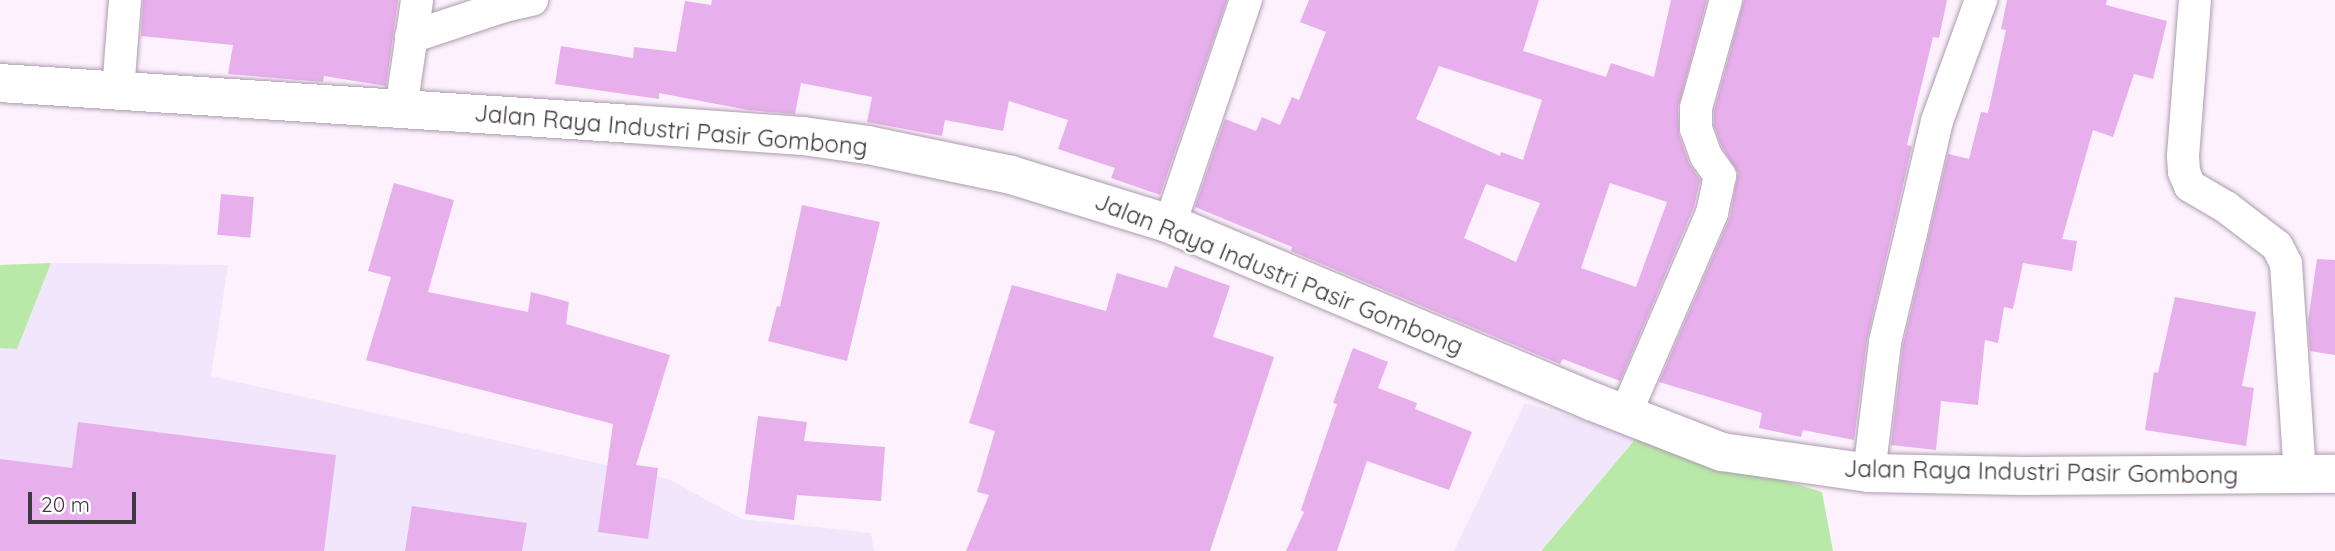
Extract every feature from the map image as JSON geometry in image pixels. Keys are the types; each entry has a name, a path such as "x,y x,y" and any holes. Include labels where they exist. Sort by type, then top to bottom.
{"main road":[{"name":"Jalan Raya Industri Pasir Gombong","path":"0,83 803,136 868,145 1011,175 1170,224 1625,415 1721,452 1869,473 2023,477 2317,474"}],"street":[{"path":"118,91 125,0"},
{"path":"401,109 418,0"},
{"path":"411,37 505,6 532,0"},
{"path":"1170,224 1246,0"},
{"path":"1625,415 1712,214 1720,176 1706,156 1696,130 1696,108 1726,0"},
{"path":"1869,473 1885,342 1937,121 1981,0"},
{"path":"2195,0 2184,172 2190,186 2226,207 2277,246 2286,264 2317,474"}],"shaded area":[{"path":"51,263 228,265 211,376 668,479 742,519 871,533 874,551 0,551 0,348 17,349"},
{"path":"1525,403 1638,436 1540,551 1454,551"}],"green space":[{"path":"51,263 17,349 0,348 0,265"},
{"path":"1638,436 1822,492 1833,551 1541,551"}],"building":[{"path":"143,0 398,0 386,86 324,76 323,82 228,74 233,45 141,36"},
{"path":"712,0 1227,0 1160,195 1111,178 1115,168 1058,149 1068,120 1009,101 1003,131 945,120 942,136 867,122 872,97 801,83 795,114 748,110 659,93 659,99 555,84 561,46 633,58 634,47 676,52 685,1 711,5"},
{"path":"1309,0 1539,0 1523,51 1606,77 1611,63 1654,77 1671,0 1707,0 1678,108 1679,135 1689,163 1700,180 1694,207 1620,381 1563,359 1560,364 1291,251 1292,247 1195,207 1225,119 1256,131 1262,117 1280,125 1292,97 1299,100 1326,32 1300,22","holes":["1439,66 1542,100 1523,160 1501,152 1500,156 1416,119","1610,183 1667,202 1636,287 1581,268","1486,184 1540,203 1516,262 1464,238"]},
{"path":"1744,0 1947,0 1939,38 1933,37 1907,145 1912,146 1867,340 1854,440 1803,430 1801,437 1759,428 1762,413 1659,382 1730,217 1738,173 1722,147 1714,126 1714,111"},
{"path":"2007,0 2107,0 2106,5 2167,21 2153,79 2134,74 2113,137 2093,130 2062,239 2077,241 2072,271 2023,263 2013,309 2004,307 1998,343 1985,340 1978,405 1941,401 1936,450 1891,445 1903,345 1948,154 1969,159 1981,112 1988,113 2006,30 2001,29"},
{"path":"394,183 454,200 428,292 528,312 531,292 569,302 566,324 670,355 636,465 658,468 648,539 598,532 613,424 366,360 391,277 368,271"},
{"path":"221,194 254,197 250,238 217,235"},
{"path":"802,205 880,222 847,361 768,341 777,306 780,307"},
{"path":"2317,259 2335,260 2335,355 2310,351 2308,322"},
{"path":"1175,266 1230,286 1213,337 1274,357 1210,551 966,551 989,495 977,492 995,431 969,423 1012,285 1106,311 1117,273 1167,288"},
{"path":"2175,297 2256,312 2242,386 2254,388 2246,446 2145,430 2154,372 2158,373"},
{"path":"1353,348 1388,362 1378,388 1417,403 1415,409 1472,432 1449,490 1367,461 1337,551 1286,551 1304,512 1301,510 1337,404 1333,403"},
{"path":"758,416 807,422 804,441 885,447 881,501 797,495 794,520 745,514"},
{"path":"78,422 336,455 324,551 0,551 0,459 72,468"},
{"path":"412,506 527,523 522,551 405,551"}]}
